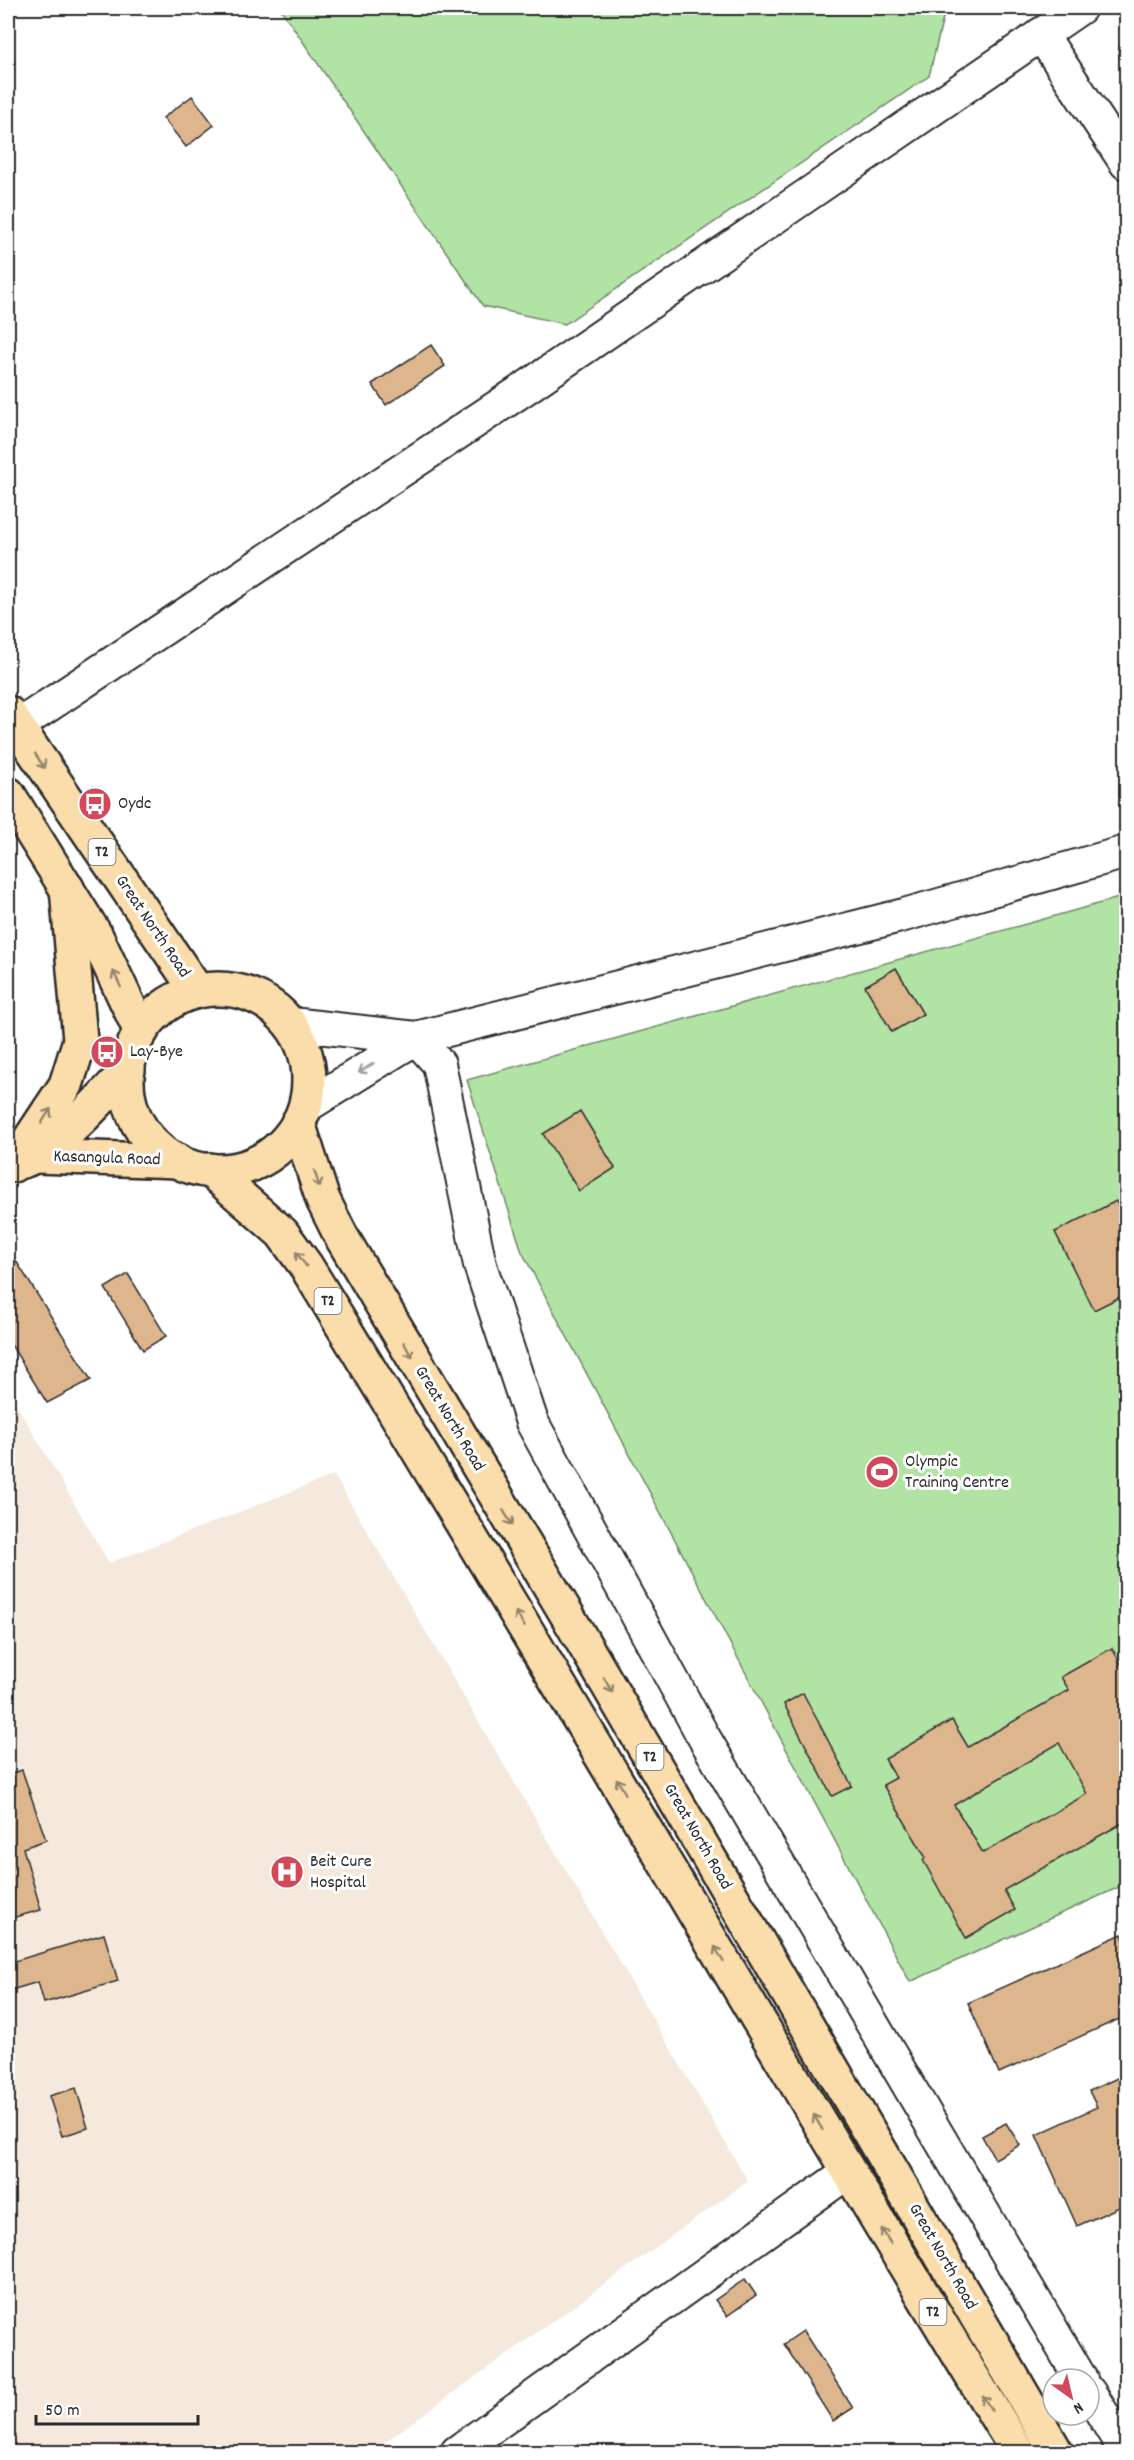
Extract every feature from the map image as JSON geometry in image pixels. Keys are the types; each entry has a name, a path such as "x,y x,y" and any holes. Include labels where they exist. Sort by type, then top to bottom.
{"main road":[{"name":"Great North Road","path":"12,720 197,991"},
{"path":"8,794 96,936 141,1032"},
{"path":"19,1163 66,1085 80,1040 77,980 67,888"},
{"name":"T2","path":"232,989 249,993 272,1006 291,1024 300,1038 310,1072 302,1115 282,1144 261,1160 228,1170 210,1170 178,1161 151,1141 136,1118 128,1091 128,1070 141,1032 165,1006 197,991 232,989"},
{"name":"Kasangula Road","path":"19,1163 86,1114 128,1070"},
{"name":"Great North Road","path":"302,1115 323,1200 341,1236 572,1623 1056,2452"},
{"name":"Kasangula Road","path":"19,1163 178,1161"},
{"name":"Great North Road","path":"210,1170 282,1233 306,1266 589,1731 848,2172 1018,2452"}],"street":[{"path":"12,720 527,387 1080,8"},
{"path":"1041,34 1126,163"},
{"path":"302,1115 416,1038 904,915 1126,852"},
{"path":"291,1024 416,1038 439,1064 480,1265 532,1422 702,1734 1074,2367"},
{"path":"457,2452 848,2172"},
{"path":"1101,2411 1126,2452"}],"shaded area":[{"name":"Beit Cure Hospital","path":"8,1390 109,1563 334,1475 748,2181 371,2452 8,2452"}],"green space":[{"path":"280,8 941,8 944,14 929,76 565,324 483,306"},
{"name":"Olympic Training Centre","path":"1126,896 1126,1884 910,1982 522,1252 467,1080"}],"building":[{"path":"192,96 214,125 186,147 163,118"},
{"path":"431,345 445,366 386,405 372,384"},
{"path":"896,968 923,1014 892,1032 865,986"},
{"path":"580,1111 615,1168 579,1191 543,1134"},
{"path":"1116,1201 1126,1222 1126,1294 1094,1310 1055,1232"},
{"path":"8,1248 91,1380 47,1403 8,1340"},
{"path":"128,1274 166,1336 143,1350 105,1288"},
{"path":"1112,1648 1126,1673 1126,1821 1004,1890 1015,1910 966,1938 923,1860 926,1858 883,1785 896,1778 885,1759 952,1720 968,1747 1069,1690 1061,1677","holes":["1059,1743 1087,1794 983,1853 954,1805"]},
{"path":"803,1693 852,1786 832,1796 784,1704"},
{"path":"22,1770 46,1840 23,1848 41,1910 8,1919 8,1775"},
{"path":"104,1934 118,1981 44,2003 38,1982 8,1991 8,1963"},
{"path":"1122,1934 1126,1945 1126,2016 999,2073 968,2003"},
{"path":"1126,2074 1126,2204 1077,2226 1036,2135 1097,2107 1089,2091"},
{"path":"76,2088 88,2128 62,2136 49,2096"},
{"path":"1006,2123 1020,2145 995,2159 982,2136"},
{"path":"745,2279 756,2295 727,2316 715,2300"},
{"path":"803,2331 853,2408 833,2421 784,2344"}],"place":[{"name":"Oydc","path":"95,804"},
{"name":"Lay-Bye","path":"107,1052"},
{"name":"Olympic Training Centre","path":"882,1472"},
{"name":"Beit Cure Hospital","path":"287,1872"}]}
